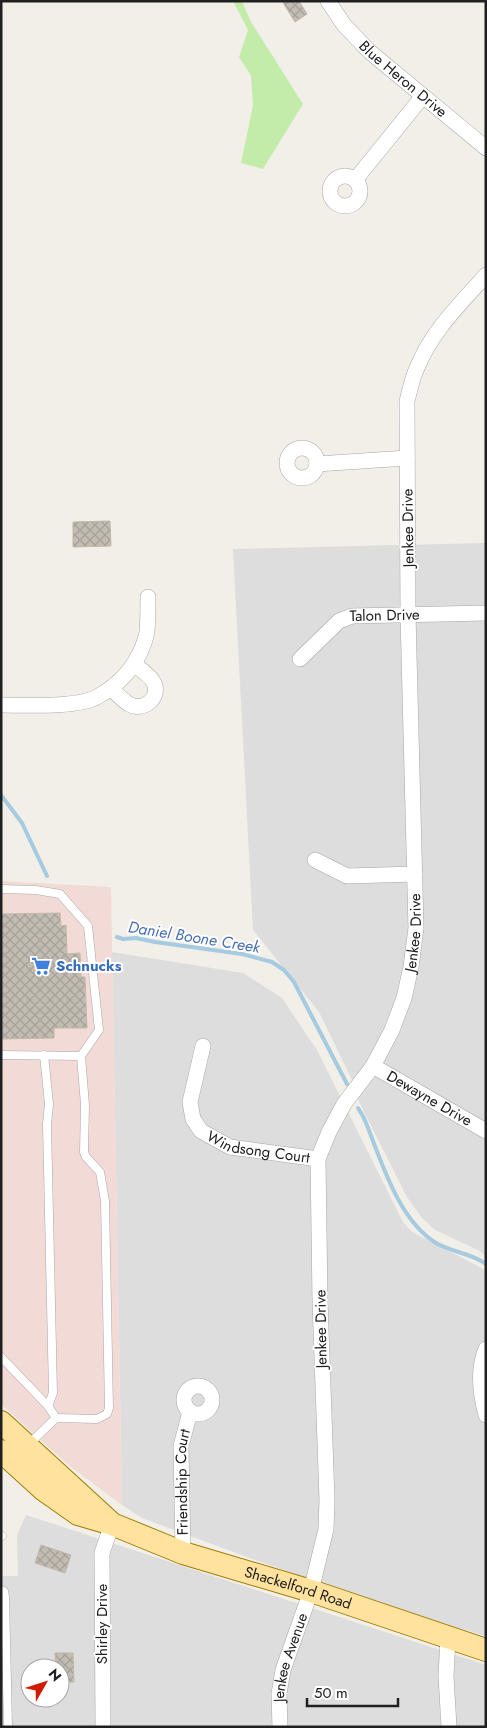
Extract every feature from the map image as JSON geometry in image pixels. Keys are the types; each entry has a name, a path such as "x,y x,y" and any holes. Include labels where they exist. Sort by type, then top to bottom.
{"main road":[{"name":"Shackelford Road","path":"1,1422 112,1524"},
{"name":"Shackelford Road","path":"1,1451 61,1503 78,1514 112,1524 183,1553 311,1591 486,1650"}],"street":[{"name":"Blue Heron Drive","path":"328,1 344,25 370,52 486,148"},
{"path":"355,180 423,96"},
{"name":"Jenkee Drive","path":"311,1591 326,1529 327,1500 320,1300 318,1159 329,1132 344,1104 373,1066 392,1030 404,998 411,967 416,928 408,615 407,401 417,368 435,335 486,275"},
{"path":"317,464 407,458"},
{"path":"1,705 66,704 96,698 111,688 134,664 140,653 147,631 148,597"},
{"name":"Talon Drive","path":"300,659 339,621 352,616 486,614"},
{"path":"111,688 129,704 138,707 147,704 154,698 156,690 154,682 134,664"},
{"path":"315,860 347,876 415,874"},
{"name":"Windsong Court","path":"203,1046 190,1102 193,1119 201,1132 230,1147 318,1159"},
{"name":"Dewayne Drive","path":"373,1066 486,1131"},
{"path":"486,1349 481,1360 480,1380 486,1415"},
{"name":"Friendship Court","path":"183,1553 181,1446 190,1412"},
{"name":"Shirley Drive","path":"103,1727 102,1553 112,1524"},
{"name":"Jenkee Avenue","path":"280,1727 280,1694 283,1670 311,1591"},
{"path":"448,1638 446,1676 448,1727"}],"lane":[{"path":"1,889 36,890 60,894 88,926 99,1030 81,1056 84,1152 86,1157 100,1172 105,1201 109,1408 107,1414 97,1419 56,1418 26,1447"},
{"path":"1,1055 81,1056"},
{"path":"44,1055 48,1104 53,1393 48,1406"},
{"path":"1,1357 48,1406 56,1418"},
{"path":"1,1590 4,1591 5,1597 8,1727"}],"shaded area":[{"path":"486,543 486,1256 478,1250 435,1230 422,1218 407,1197 360,1104 353,1082 319,1012 253,930 233,549"},
{"path":"1,881 111,887 122,1505 67,1464 1,1404"},
{"path":"112,952 243,973 282,998 317,1050 403,1222 412,1232 486,1271 486,1636 429,1619 255,1560 142,1518 122,1505"},
{"path":"26,1515 486,1665 486,1727 1,1727 1,1576 18,1576 17,1535"}],"green space":[{"path":"233,1 242,1 251,22 303,104 263,169 241,163 253,105 251,76 239,57 248,30"}],"building":[{"path":"282,1 299,1 307,14 295,22"},
{"path":"110,521 111,546 73,547 73,522"},
{"name":"Schnucks","path":"60,913 61,926 66,925 67,954 80,953 81,977 85,977 87,1028 54,1028 54,1038 1,1039 1,914"},
{"path":"41,1545 71,1555 65,1573 35,1563"},
{"path":"55,1653 73,1653 74,1682 70,1682 70,1658 55,1658"}],"waterway":[{"name":"Daniel Boone Creek","path":"1,795 22,823 47,876"},
{"name":"Daniel Boone Creek","path":"117,937 123,939 136,938 242,954 272,962 284,970 294,982 347,1084"},
{"name":"Daniel Boone Creek","path":"358,1108 364,1118 392,1187 411,1219 422,1232 436,1243 474,1257 486,1264"}],"place":[{"name":"Schnucks","path":"41,966"}]}
